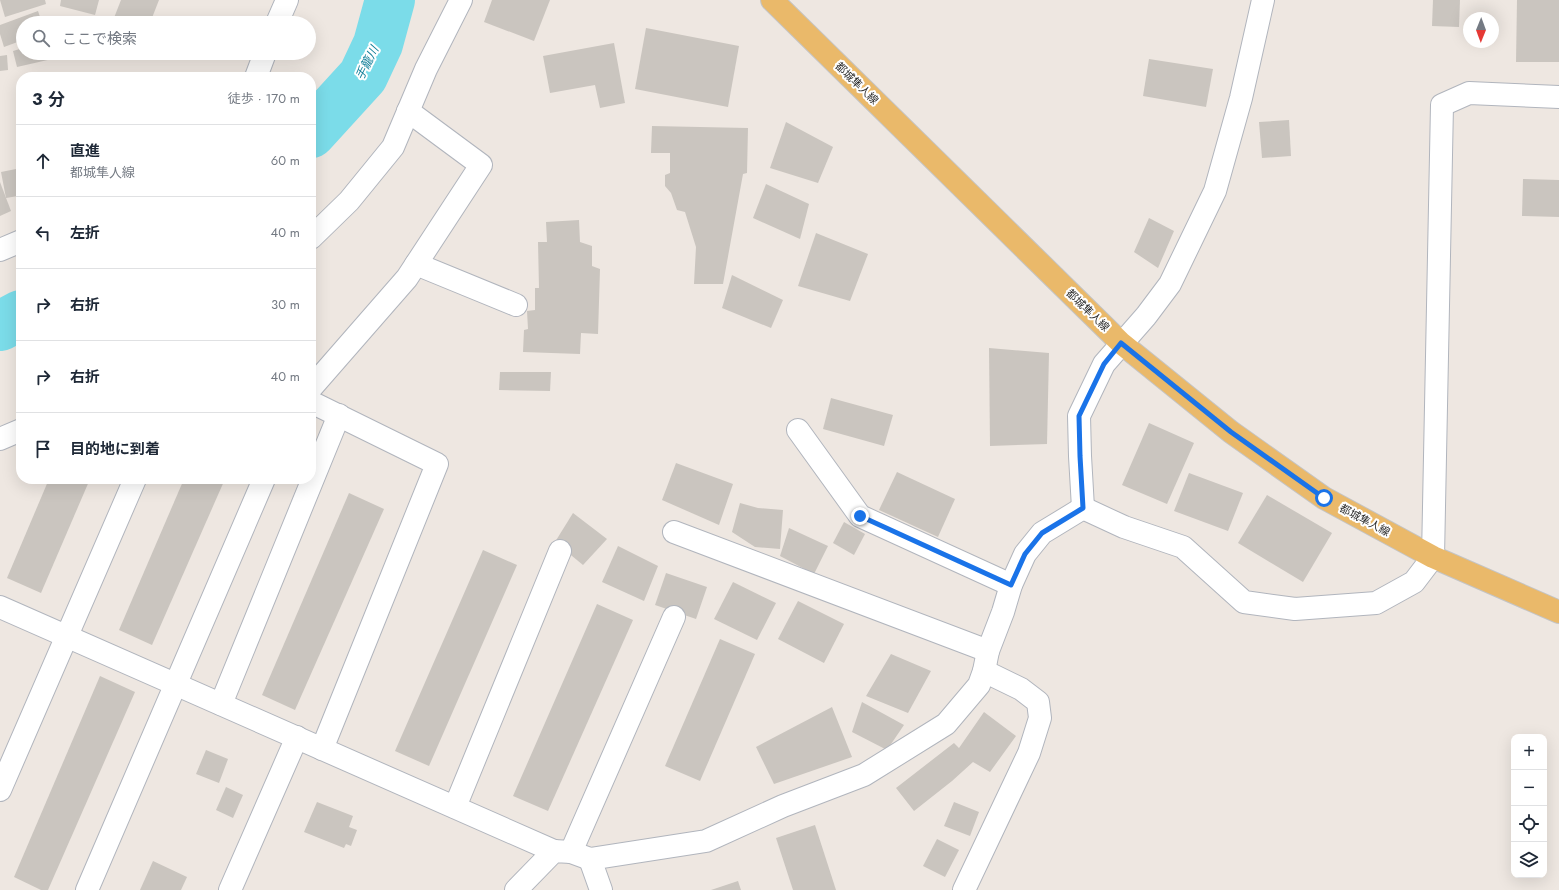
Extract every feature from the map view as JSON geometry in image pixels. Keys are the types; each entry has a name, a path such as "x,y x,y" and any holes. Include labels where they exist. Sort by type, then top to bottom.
{"main road":[{"name":"都城隼人線","path":"772,0 1121,343 1231,432 1324,498 1433,557 1559,612"}],"street":[{"path":"280,16 287,0"},
{"path":"316,233 349,201 393,147 426,69 461,0"},
{"path":"1083,508 1079,416 1104,364 1146,316 1170,284 1215,190 1241,98 1263,0"},
{"path":"258,72 262,60"},
{"path":"1083,508 1124,527 1183,547 1244,602 1295,609 1376,603 1414,582 1433,557 1442,105 1470,93 1559,97"},
{"path":"316,382 406,278 481,165 408,111"},
{"path":"0,250 16,243"},
{"path":"416,264 516,305"},
{"path":"316,404 437,464 322,748"},
{"path":"316,471 339,415"},
{"path":"798,430 860,516 1011,585"},
{"path":"0,439 16,432"},
{"path":"0,790 133,484"},
{"path":"87,890 262,484"},
{"path":"221,704 311,484"},
{"path":"0,607 455,807 572,854 706,842 782,806 864,775 946,724 979,685 1004,612 1011,585 1025,554 1042,533 1083,508"},
{"path":"674,532 986,661 1038,702 1040,718 1029,753 964,890"},
{"path":"455,807 560,551"},
{"path":"516,890 572,854 674,617"},
{"path":"230,890 296,737"},
{"path":"572,854 601,890"}],"building":[{"path":"0,0 45,0 46,4 5,17"},
{"path":"61,0 99,0 95,15 60,6"},
{"path":"121,0 159,0 153,16 115,16"},
{"path":"492,0 550,0 534,41 484,22"},
{"path":"1433,0 1460,0 1459,27 1432,26"},
{"path":"1517,0 1559,0 1559,62 1516,62"},
{"path":"38,11 40,16 24,16"},
{"path":"16,19 16,43 4,47 0,34 0,25"},
{"path":"646,28 739,46 728,107 635,89"},
{"path":"614,43 625,103 600,108 595,85 550,93 543,56"},
{"path":"16,50 16,60 48,60 17,67 13,51"},
{"path":"7,55 8,70 0,71 0,56"},
{"path":"1149,59 1213,69 1206,107 1143,96"},
{"path":"1289,120 1291,156 1262,158 1259,122"},
{"path":"786,122 833,147 818,183 770,168"},
{"path":"652,126 748,128 747,173 743,174 723,284 694,284 696,247 685,212 677,210 671,193 665,186 665,175 670,173 670,153 651,153"},
{"path":"16,169 16,196 6,198 1,172"},
{"path":"1523,179 1559,180 1559,217 1522,216"},
{"path":"0,182 11,211 0,216"},
{"path":"766,184 809,204 800,239 753,218"},
{"path":"1149,218 1174,231 1158,268 1134,252"},
{"path":"579,220 580,242 592,246 592,266 600,269 598,334 581,333 580,354 523,352 524,330 528,329 527,311 535,310 535,288 539,288 538,242 547,242 546,222"},
{"path":"816,233 868,254 850,301 798,286"},
{"path":"732,275 783,300 771,328 722,308"},
{"path":"989,348 1049,353 1047,444 990,446"},
{"path":"500,372 551,372 550,391 499,390"},
{"path":"831,398 893,415 884,446 823,429"},
{"path":"1149,423 1194,443 1167,504 1122,485"},
{"path":"676,463 733,484 719,525 662,500"},
{"path":"897,472 955,499 938,537 879,510"},
{"path":"1189,473 1243,493 1228,531 1174,511"},
{"path":"47,484 88,484 41,593 7,578"},
{"path":"182,484 223,484 152,645 119,630"},
{"path":"349,493 384,509 295,710 262,695"},
{"path":"1267,495 1332,533 1303,582 1238,543"},
{"path":"740,503 758,508 783,510 780,549 755,547 732,532"},
{"path":"573,513 607,539 583,565 555,542"},
{"path":"844,522 865,534 854,555 833,543"},
{"path":"789,528 828,546 814,574 780,556"},
{"path":"618,546 658,566 644,601 602,582"},
{"path":"483,550 517,565 429,766 395,751"},
{"path":"666,573 707,587 696,619 655,605"},
{"path":"733,582 776,603 757,640 714,619"},
{"path":"798,601 844,624 824,663 778,639"},
{"path":"597,604 633,620 548,811 513,796"},
{"path":"720,639 755,654 700,781 665,766"},
{"path":"891,654 931,671 908,713 866,696"},
{"path":"100,676 135,692 48,890 41,890 14,877"},
{"path":"862,702 904,725 887,750 852,732"},
{"path":"832,707 852,757 774,784 756,747"},
{"path":"984,712 1016,736 990,772 973,762 914,811 896,788 954,743 959,748"},
{"path":"206,750 228,759 219,783 196,774"},
{"path":"226,787 243,795 233,818 216,810"},
{"path":"317,802 353,816 349,827 357,830 351,846 346,844 344,848 304,832"},
{"path":"954,802 979,812 970,836 944,826"},
{"path":"815,825 836,890 793,890 776,838"},
{"path":"937,839 959,850 945,877 923,866"},
{"path":"153,861 187,877 181,890 140,890"},
{"path":"738,881 741,890 711,890"}],"waterway":[{"name":"手籠川","path":"316,128 363,76 378,44 390,0"},
{"name":"手籠川","path":"0,326 16,318"}],"route":[{"path":"860,516 1011,585 1025,554 1042,533 1083,508 1079,416 1104,364 1121,343 1231,432 1324,498"}]}
